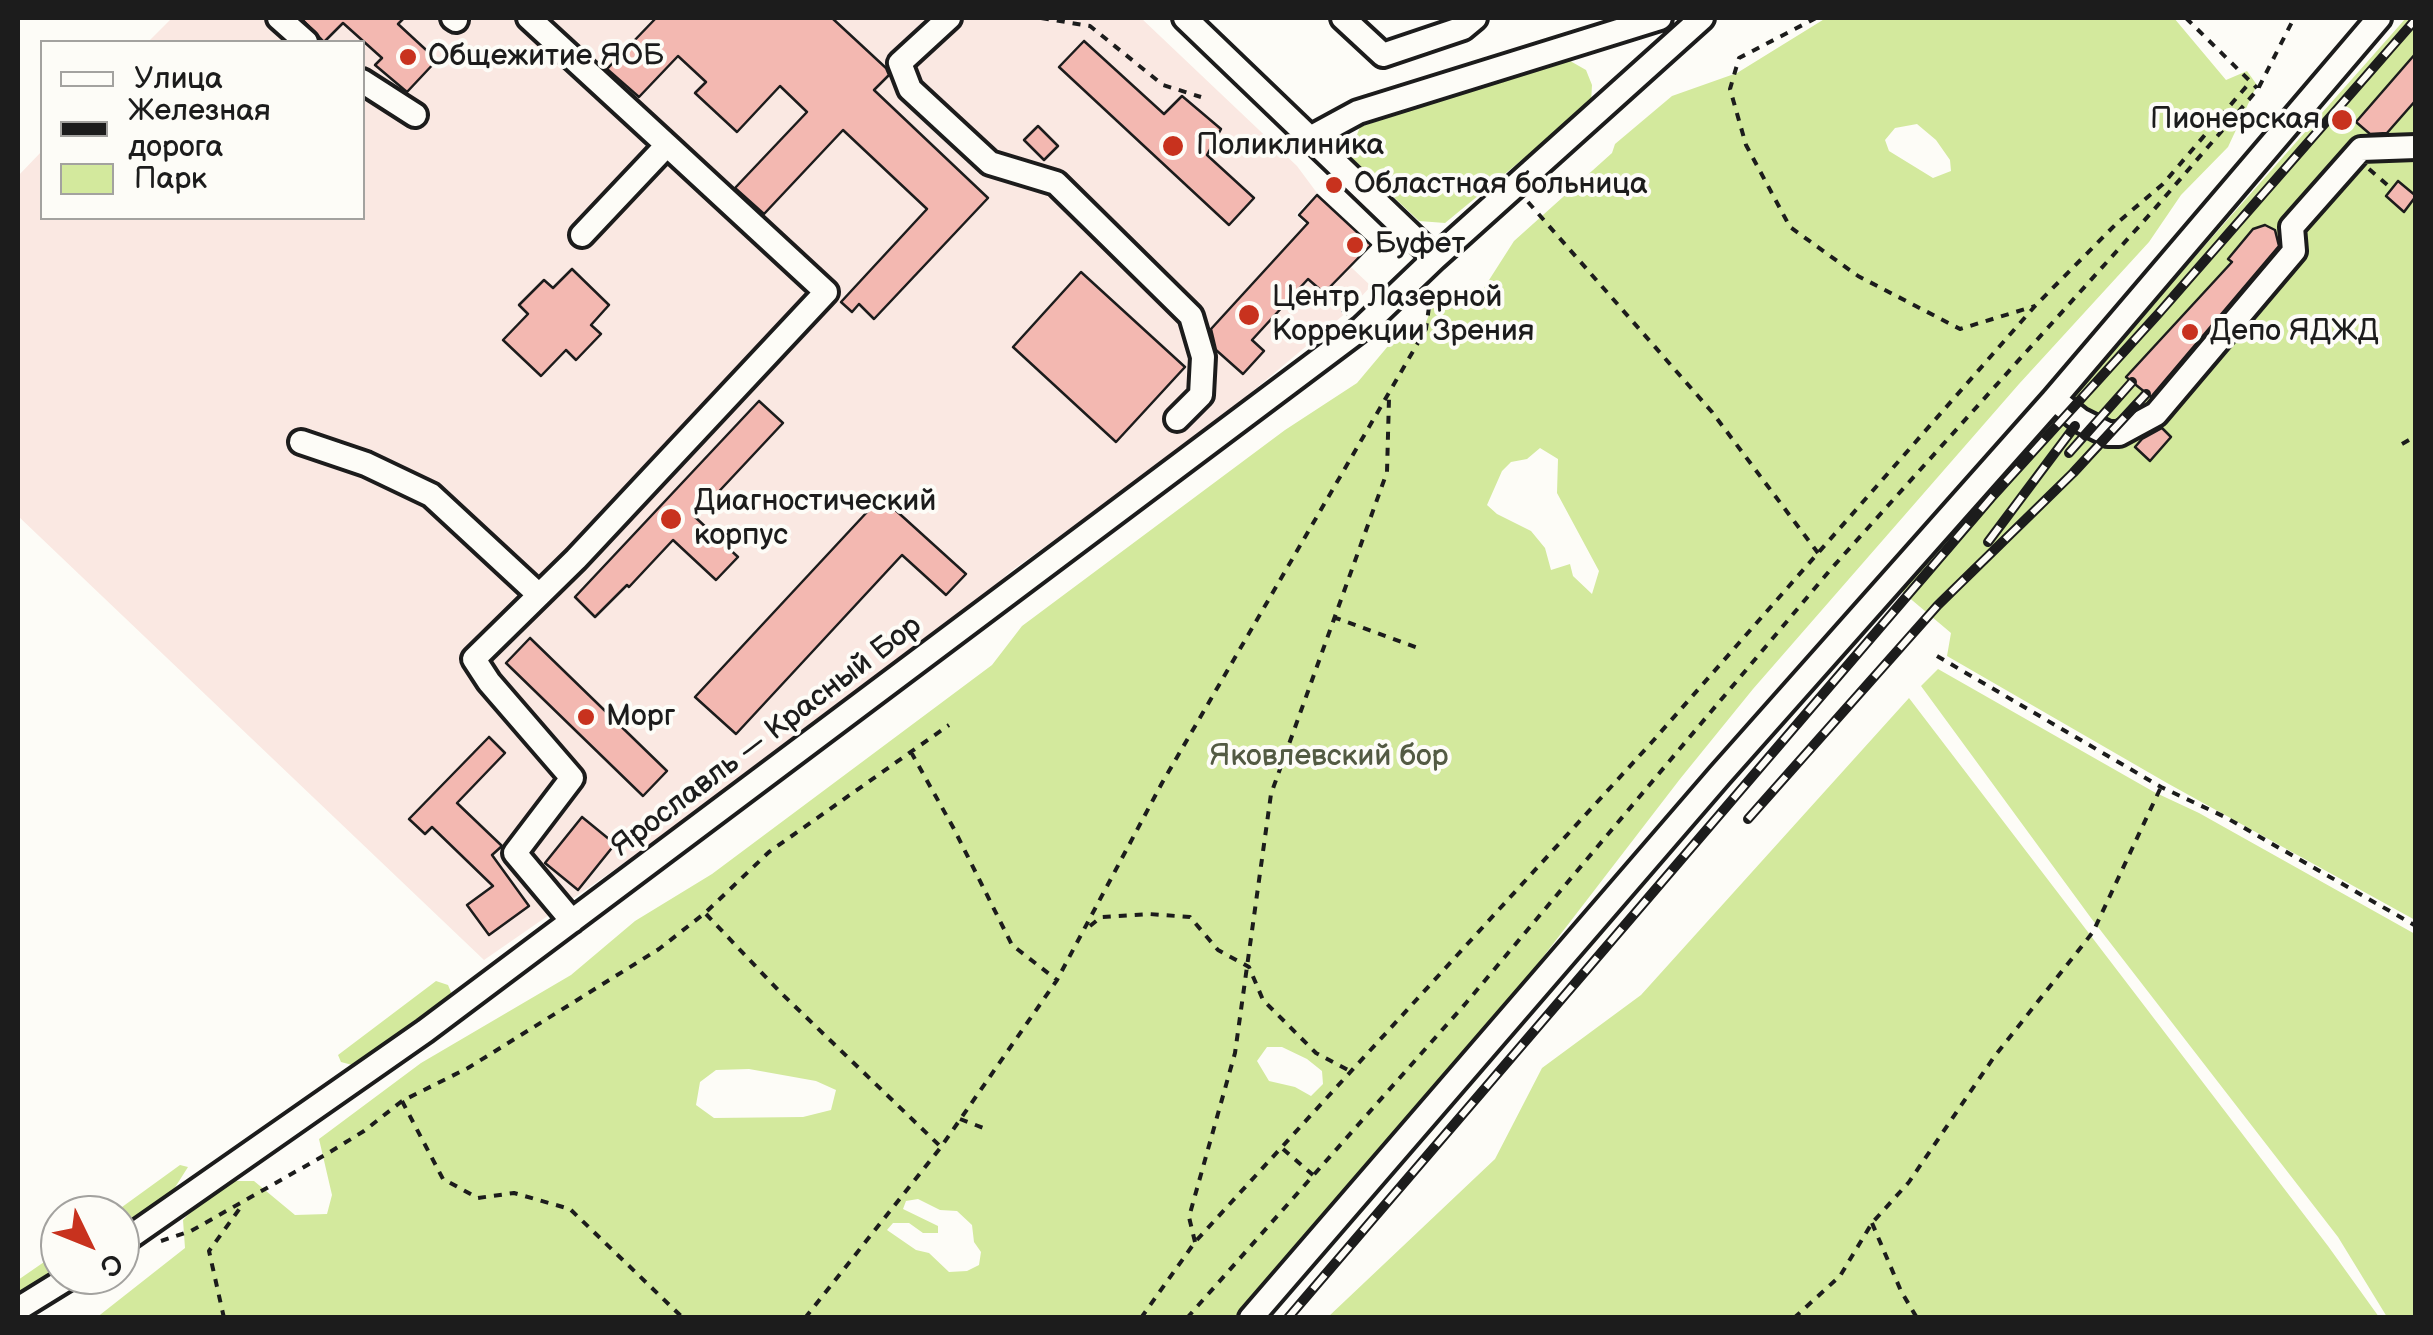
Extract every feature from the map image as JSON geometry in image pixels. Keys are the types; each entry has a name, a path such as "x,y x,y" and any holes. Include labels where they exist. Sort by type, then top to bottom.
{"street":[{"path":"279,18 304,40"},
{"path":"530,18 826,292 540,595 474,659 489,682 572,778 515,853 572,921"},
{"path":"949,18 900,63 910,88 990,162 1056,183 1192,316 1203,357 1201,395 1177,419"},
{"path":"1185,18 1435,258"},
{"path":"1343,18 1383,55 1463,28 1475,18"},
{"path":"1312,136 1358,112 1613,23 1660,18"},
{"name":"Ярославль — Красный Бор","path":"140,1230 425,1030 1362,328 1702,18"},
{"path":"1252,1318 1720,775 2054,399 2379,18"},
{"path":"365,82 415,115"},
{"path":"582,235 667,145"},
{"path":"2054,399 2080,420 2108,434 2119,434 2156,414 2294,251 2292,227 2361,149 2416,147"},
{"path":"301,442 366,464 431,495 540,595"},
{"path":"18,1309 41,1295"}],"path":[{"path":"1041,18 1090,26 1163,84 1201,98"},
{"path":"1816,18 1739,58 1730,89 1746,145 1790,226 1858,276 1960,329 2035,306"},
{"path":"2186,18 2258,89"},
{"path":"1187,1318 1466,1003 1830,569 2258,89 2294,18"},
{"path":"1141,1318 1195,1242 1652,742 2035,306 2117,223 2163,184 2250,81"},
{"path":"2355,156 2392,189"},
{"path":"1514,186 1712,412 1818,553"},
{"path":"804,1318 941,1146 1057,980 1162,783 1426,329 1435,258"},
{"path":"1195,1242 1189,1217 1235,1053 1271,794 1387,472 1389,393"},
{"path":"2402,444 2416,436"},
{"path":"1333,618 1418,648"},
{"path":"1937,656 2161,787 2225,817 2416,926"},
{"path":"154,1244 191,1231 246,1200 364,1131 402,1101 468,1068 659,949 706,913 768,852 948,725"},
{"path":"911,751 1012,945 1057,980"},
{"path":"1794,1318 1840,1276 1872,1223 1909,1182 1994,1057 2093,932 2161,787"},
{"path":"706,913 780,992 941,1146"},
{"path":"1086,930 1100,917 1190,917 1218,950 1248,966 1263,1000 1316,1053 1352,1072"},
{"path":"402,1101 443,1179 478,1198 514,1194 570,1208 683,1318"},
{"path":"960,1119 986,1129"},
{"path":"1283,1148 1313,1175"},
{"path":"224,1318 210,1251 246,1200"},
{"path":"1872,1223 1917,1318"}],"shaded area":[{"path":"172,18 1141,18 1297,166 1317,193 1296,215 1371,286 1347,312 1197,438 1011,571 959,619 682,823 484,960 18,516 18,176 40,153 40,220 365,220 365,40 150,40"}],"green space":[{"name":"Яковлевский бор","path":"1826,18 2174,18 2226,80 2247,71 2257,85 2228,147 2181,195 2149,242 2019,384 1753,689 1493,1022 1237,1317 96,1318 125,1295 140,1295 140,1283 185,1248 183,1220 231,1181 254,1181 295,1215 327,1214 332,1195 319,1139 421,1063 571,975 635,921 712,874 992,665 1022,626 1285,430 1357,383 1399,333 1413,334 1425,325 1433,304 1482,291 1514,241 1612,153 1615,144 1672,96 1737,73","holes":["1917,124 1936,140 1950,160 1951,171 1933,178 1889,151 1885,140 1895,128","1540,448 1558,459 1557,493 1599,571 1592,594 1573,576 1570,564 1551,570 1545,548 1531,531 1487,505 1502,471 1511,462 1527,459","1267,1047 1282,1047 1307,1059 1322,1071 1323,1084 1311,1096 1295,1087 1269,1081 1257,1061","749,1069 816,1081 836,1090 831,1110 803,1117 714,1118 696,1105 700,1082 716,1070","918,1199 940,1210 957,1211 972,1225 974,1242 981,1252 979,1265 967,1271 949,1272 929,1253 916,1250 887,1230 893,1223 909,1223 923,1233 938,1233 938,1226 903,1209 906,1201"]},
{"path":"2406,18 2415,18 2415,920 1947,656 1951,633 1900,590"},
{"path":"1565,58 1586,70 1592,85 1591,103 1445,223 1419,221 1349,155 1360,127"},
{"path":"1938,669 2415,934 2415,1317 2387,1317 2338,1237 2091,918 1921,686"},
{"path":"1909,698 2379,1317 1328,1317 1495,1159 1542,1068 1641,995"},
{"path":"436,981 448,985 453,997 356,1066 341,1062 338,1055"},
{"path":"180,1165 188,1167 174,1189 140,1217 139,1195"},
{"path":"40,1265 40,1285 18,1299 18,1280"}],"building":[{"name":"Общежитие ЯОБ","path":"301,18 404,18 398,24 437,60 407,92 375,65 382,58 343,23 322,40"},
{"path":"656,18 832,18 886,68 889,75 874,90 988,198 874,319 859,304 852,312 841,302 927,209 843,130 764,214 735,188 807,112 780,86 737,132 695,93 706,82 678,56 639,97 607,69"},
{"path":"1084,41 1164,114 1182,96 1221,129 1207,155 1254,198 1229,225 1059,67"},
{"path":"2416,53 2416,100 2387,133 2370,134 2356,122"},
{"path":"1038,126 1058,146 1044,160 1024,140"},
{"path":"2398,181 2416,196 2404,212 2386,196"},
{"name":"Центр Лазерной Коррекции Зрения","path":"1317,195 1371,245 1324,293 1308,279 1252,340 1264,351 1243,374 1216,350 1211,329 1308,223 1299,215"},
{"name":"Депо ЯДЖД","path":"2265,225 2275,230 2279,246 2151,397 2126,377 2232,262 2228,259 2253,229"},
{"path":"572,269 609,305 591,325 601,334 576,360 566,350 541,376 503,340 528,314 519,305 544,280 553,288"},
{"path":"1081,272 1185,367 1116,442 1013,347"},
{"path":"759,401 783,423 695,517 738,557 716,580 673,540 595,617 575,597"},
{"path":"2162,428 2171,437 2150,461 2135,447"},
{"path":"881,497 966,574 946,595 902,555 736,734 695,697"},
{"name":"Морг","path":"530,638 667,771 643,796 506,663"},
{"path":"489,737 505,753 457,803 502,846 492,855 529,906 489,935 467,905 493,886 432,827 425,834 409,819"},
{"path":"582,817 615,844 578,890 545,863"}],"railway":[{"path":"1288,1318 1991,498 2416,19"},
{"path":"2069,453 2132,382"},
{"path":"1748,819 1938,605 2073,473 2146,394"},
{"path":"1988,542 2075,426"}],"place":[{"name":"Общежитие ЯОБ","path":"408,57"},
{"name":"Пионерская","path":"2342,120"},
{"name":"Поликлиника","path":"1173,146"},
{"name":"Областная больница","path":"1334,185"},
{"name":"Буфет","path":"1355,245"},
{"name":"Центр Лазерной Коррекции Зрения","path":"1249,315"},
{"name":"Депо ЯДЖД","path":"2190,332"},
{"name":"Диагностический корпус","path":"671,519"},
{"name":"Морг","path":"586,717"}]}
